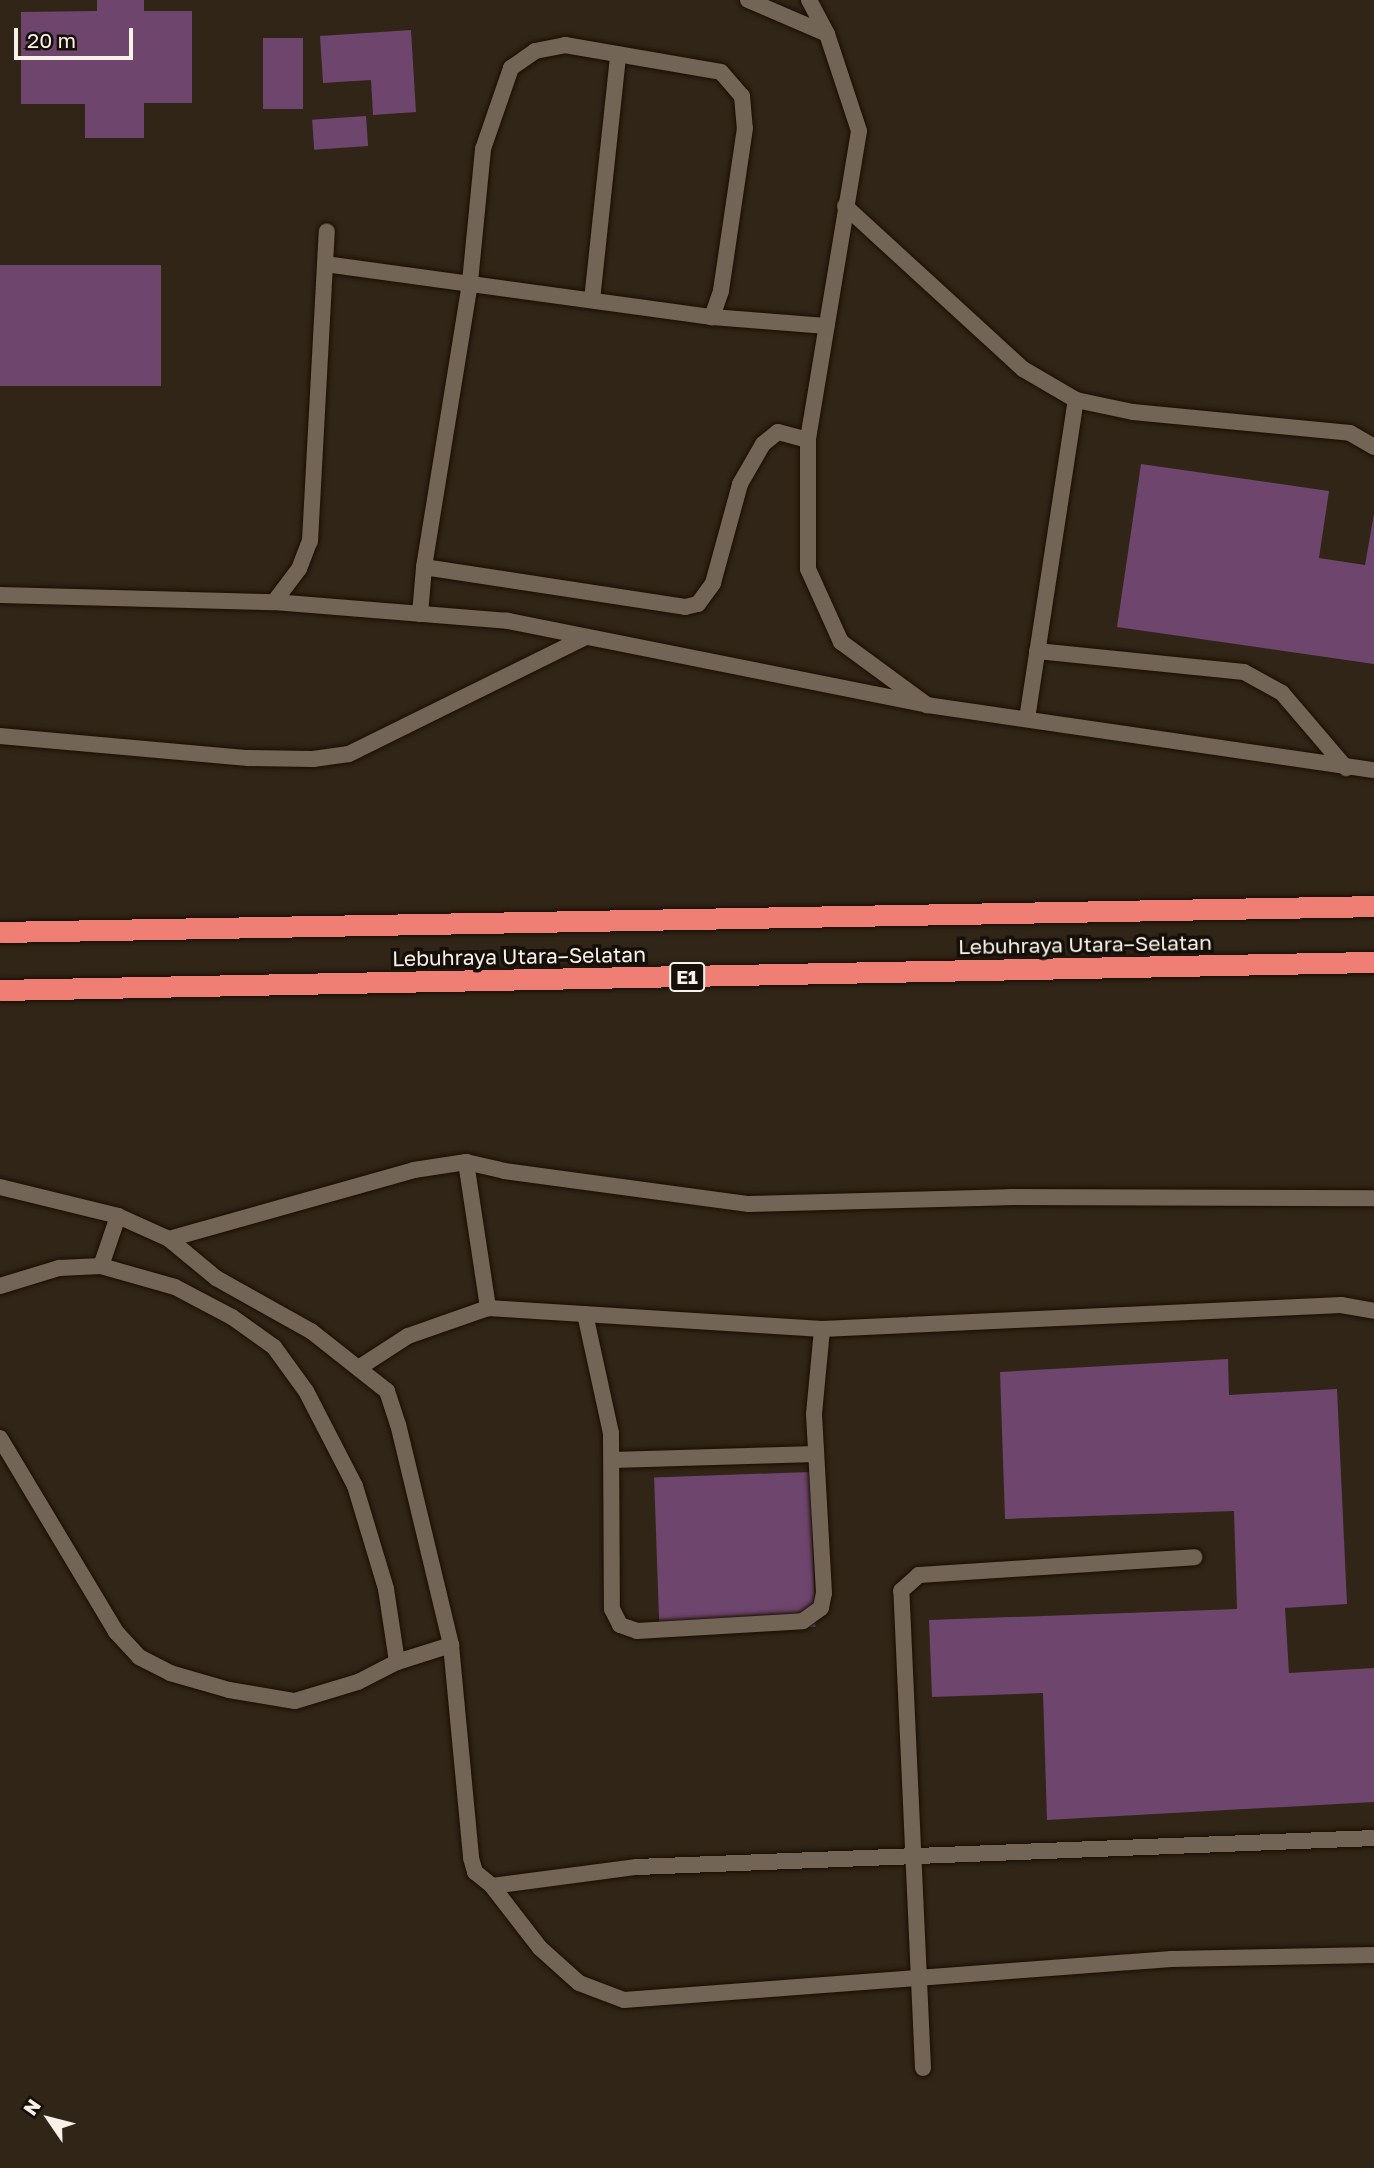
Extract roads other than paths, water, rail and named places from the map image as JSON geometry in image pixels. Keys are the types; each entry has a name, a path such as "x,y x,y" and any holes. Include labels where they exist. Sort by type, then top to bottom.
{"highway":[{"name":"Lebuhraya Utara–Selatan","path":"0,932 1374,906"},
{"name":"Lebuhraya Utara–Selatan","path":"0,990 1374,962"}],"lane":[{"path":"748,0 827,34"},
{"path":"809,0 827,34 859,131 808,440 808,569 841,642 927,705"},
{"path":"420,614 424,567 470,282 483,149 511,68 535,51 565,45 721,72 743,96 745,128 721,291 712,317"},
{"path":"592,300 618,55"},
{"path":"845,206 1023,369 1076,400 1133,412 1350,433 1374,447"},
{"path":"274,602 299,569 310,541 327,231"},
{"path":"325,264 712,317 827,326"},
{"path":"1027,719 1076,400"},
{"path":"424,567 685,607 698,604 713,583 740,484 763,444 778,432 808,440"},
{"path":"0,595 274,602 508,621 927,705 1374,770"},
{"path":"0,736 248,758 313,759 349,754 584,638"},
{"path":"1037,651 1244,673 1282,693 1346,768"},
{"path":"169,1239 414,1170 466,1162 505,1171 749,1205 1012,1197 1374,1198"},
{"path":"466,1162 488,1308"},
{"path":"0,1187 118,1216 169,1239 197,1265 312,1331 387,1391 398,1424 451,1645 471,1858 475,1872 492,1886 540,1948 579,1983 624,2000 1171,1959 1374,1955"},
{"path":"101,1266 118,1216"},
{"path":"0,1286 59,1268 101,1266 176,1287 232,1317 274,1347 306,1391 355,1486 386,1589 397,1662"},
{"path":"360,1367 408,1336 488,1308 822,1329 1341,1305 1374,1311"},
{"path":"585,1314 611,1433 612,1609 620,1625 637,1631 803,1621 821,1608 824,1593 814,1414 822,1329"},
{"path":"0,1438 116,1632 139,1657 170,1673 229,1690 295,1700 358,1682 397,1662 451,1645"},
{"path":"612,1460 816,1454"},
{"path":"923,2068 901,1591 919,1574 1194,1557"},
{"path":"492,1886 637,1867 1374,1838"}]}
